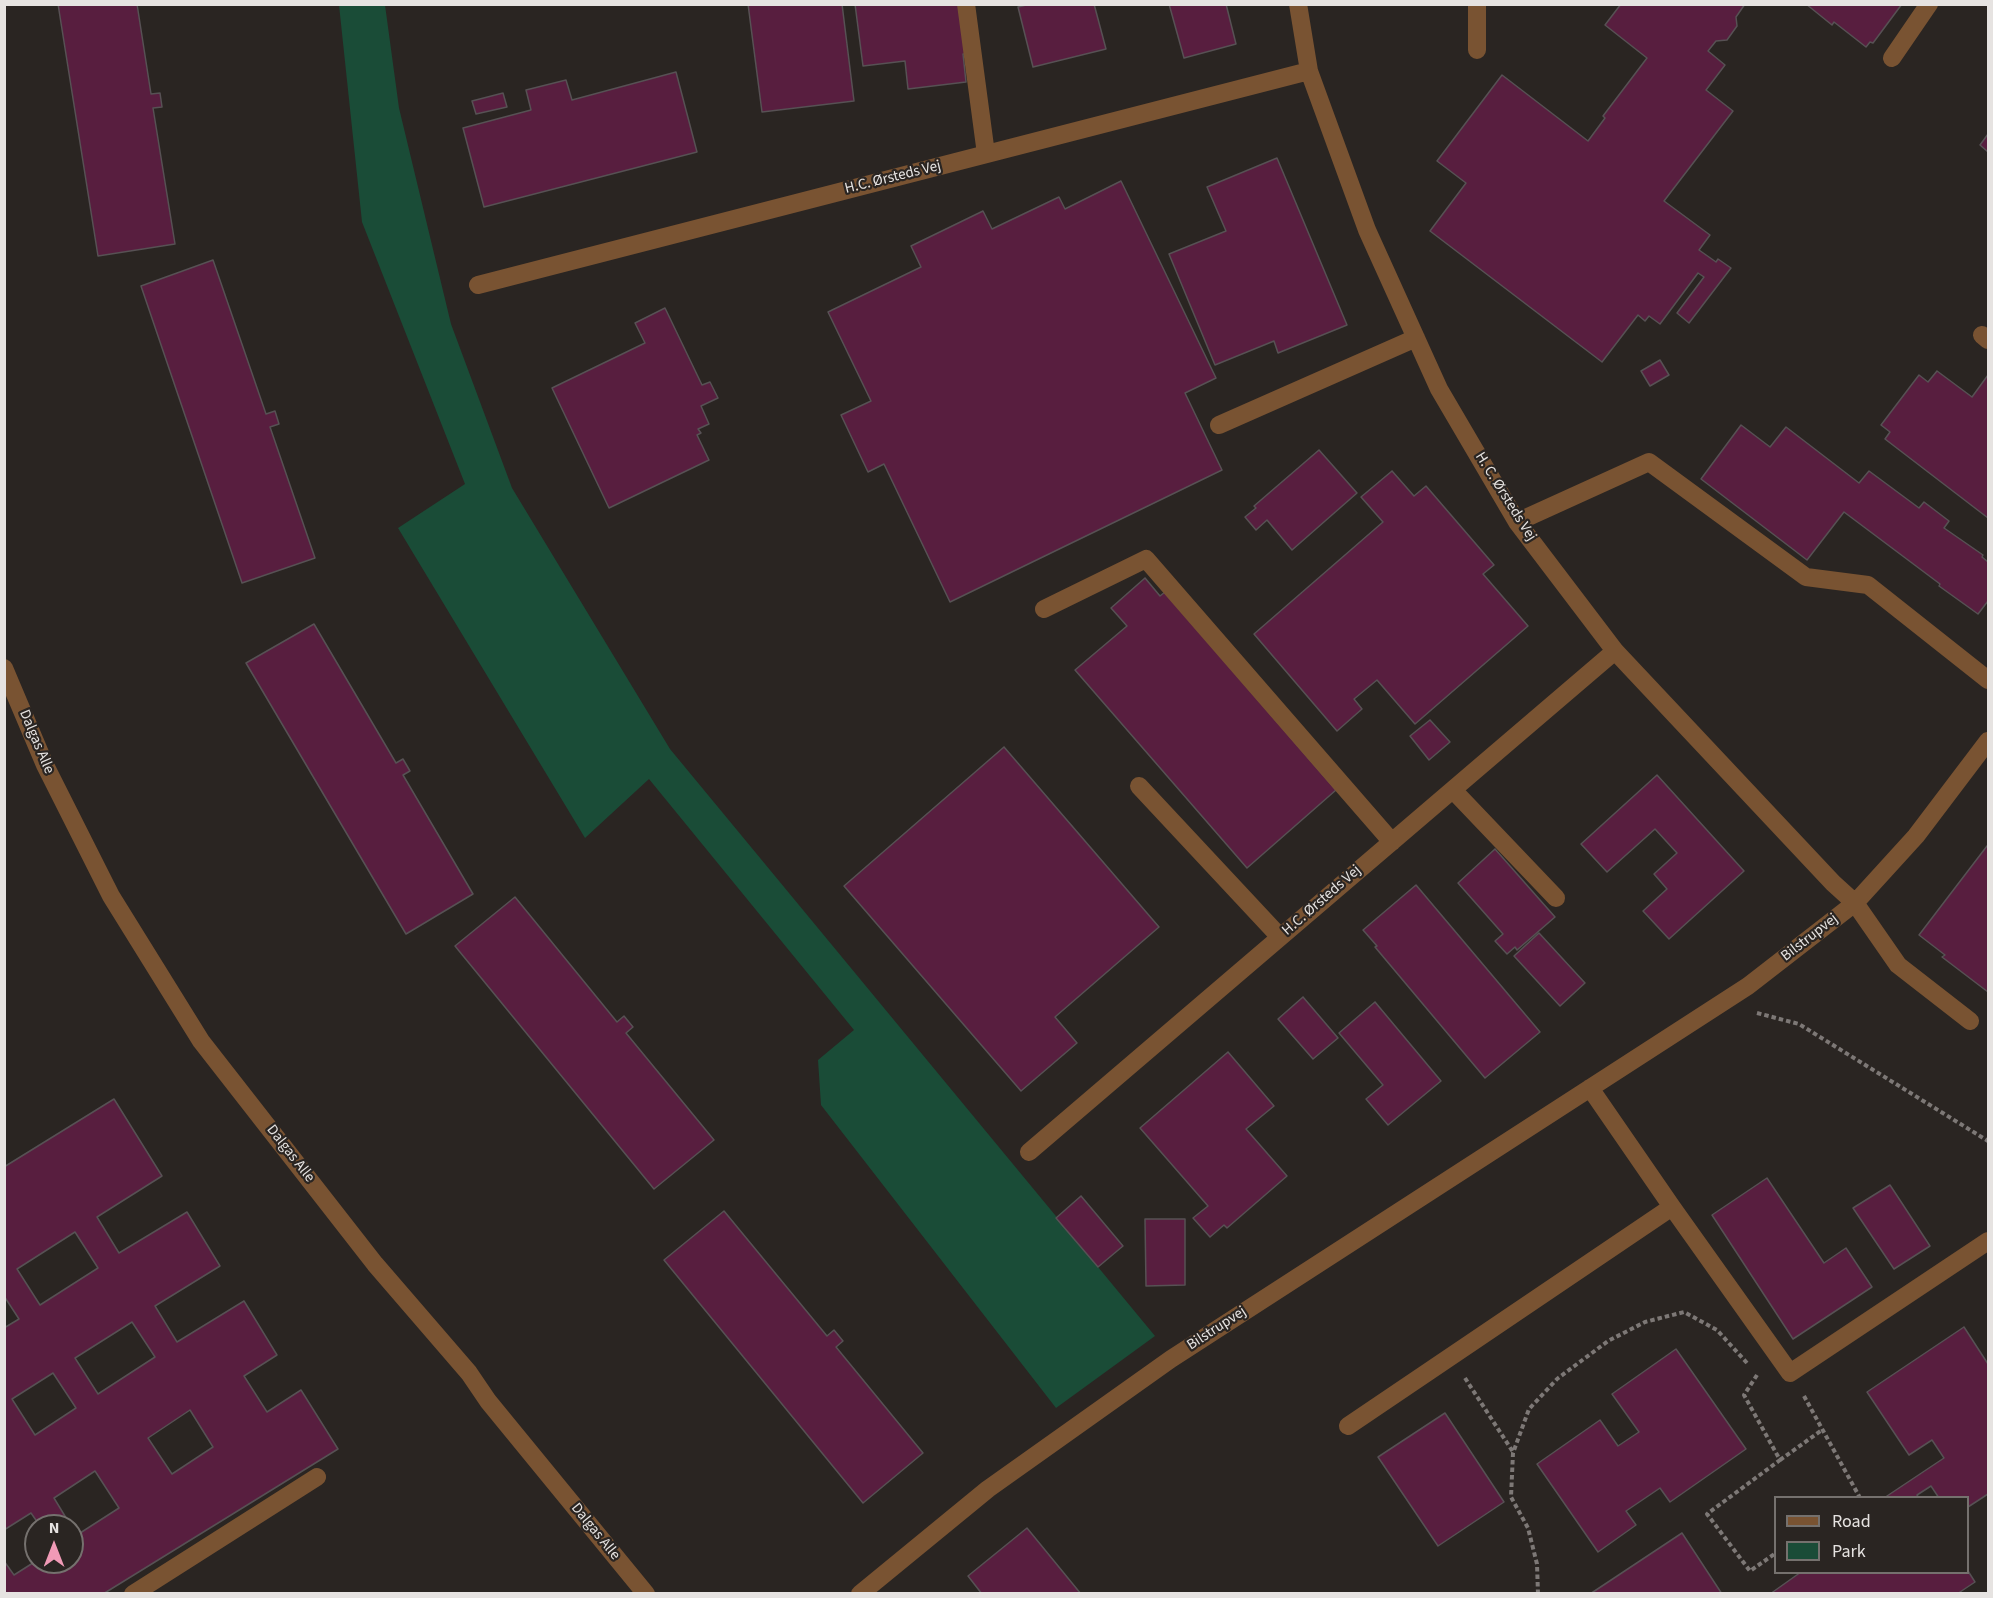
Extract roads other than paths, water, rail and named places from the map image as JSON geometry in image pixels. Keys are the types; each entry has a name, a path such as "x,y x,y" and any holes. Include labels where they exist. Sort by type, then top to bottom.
{"street":[{"path":"966,4 986,154"},
{"name":"H. C. Ørsteds Vej","path":"1298,4 1309,71 1367,230 1439,389 1517,522 1615,651 1833,883 1855,903 1898,965 1970,1021"},
{"path":"1477,4 1477,50"},
{"path":"1892,58 1929,4"},
{"name":"H.C. Ørsteds Vej","path":"478,285 1309,71"},
{"path":"1219,425 1416,338"},
{"path":"1517,522 1649,462 1806,577 1868,585 1989,680"},
{"path":"1044,609 1146,559 1392,842"},
{"name":"H.C. Ørsteds Vej","path":"1029,1152 1615,651"},
{"name":"Dalgas Alle","path":"4,669 45,765 111,896 201,1041 375,1264 469,1373 488,1401 646,1593"},
{"name":"Bilstrupvej","path":"860,1593 988,1489 1171,1359 1748,986 1855,903 1916,836 1989,741"},
{"path":"1139,786 1280,937"},
{"path":"1453,790 1556,898"},
{"path":"1590,1088 1791,1373 1989,1240"},
{"path":"1348,1425 1672,1207"},
{"path":"132,1593 317,1477"}]}
